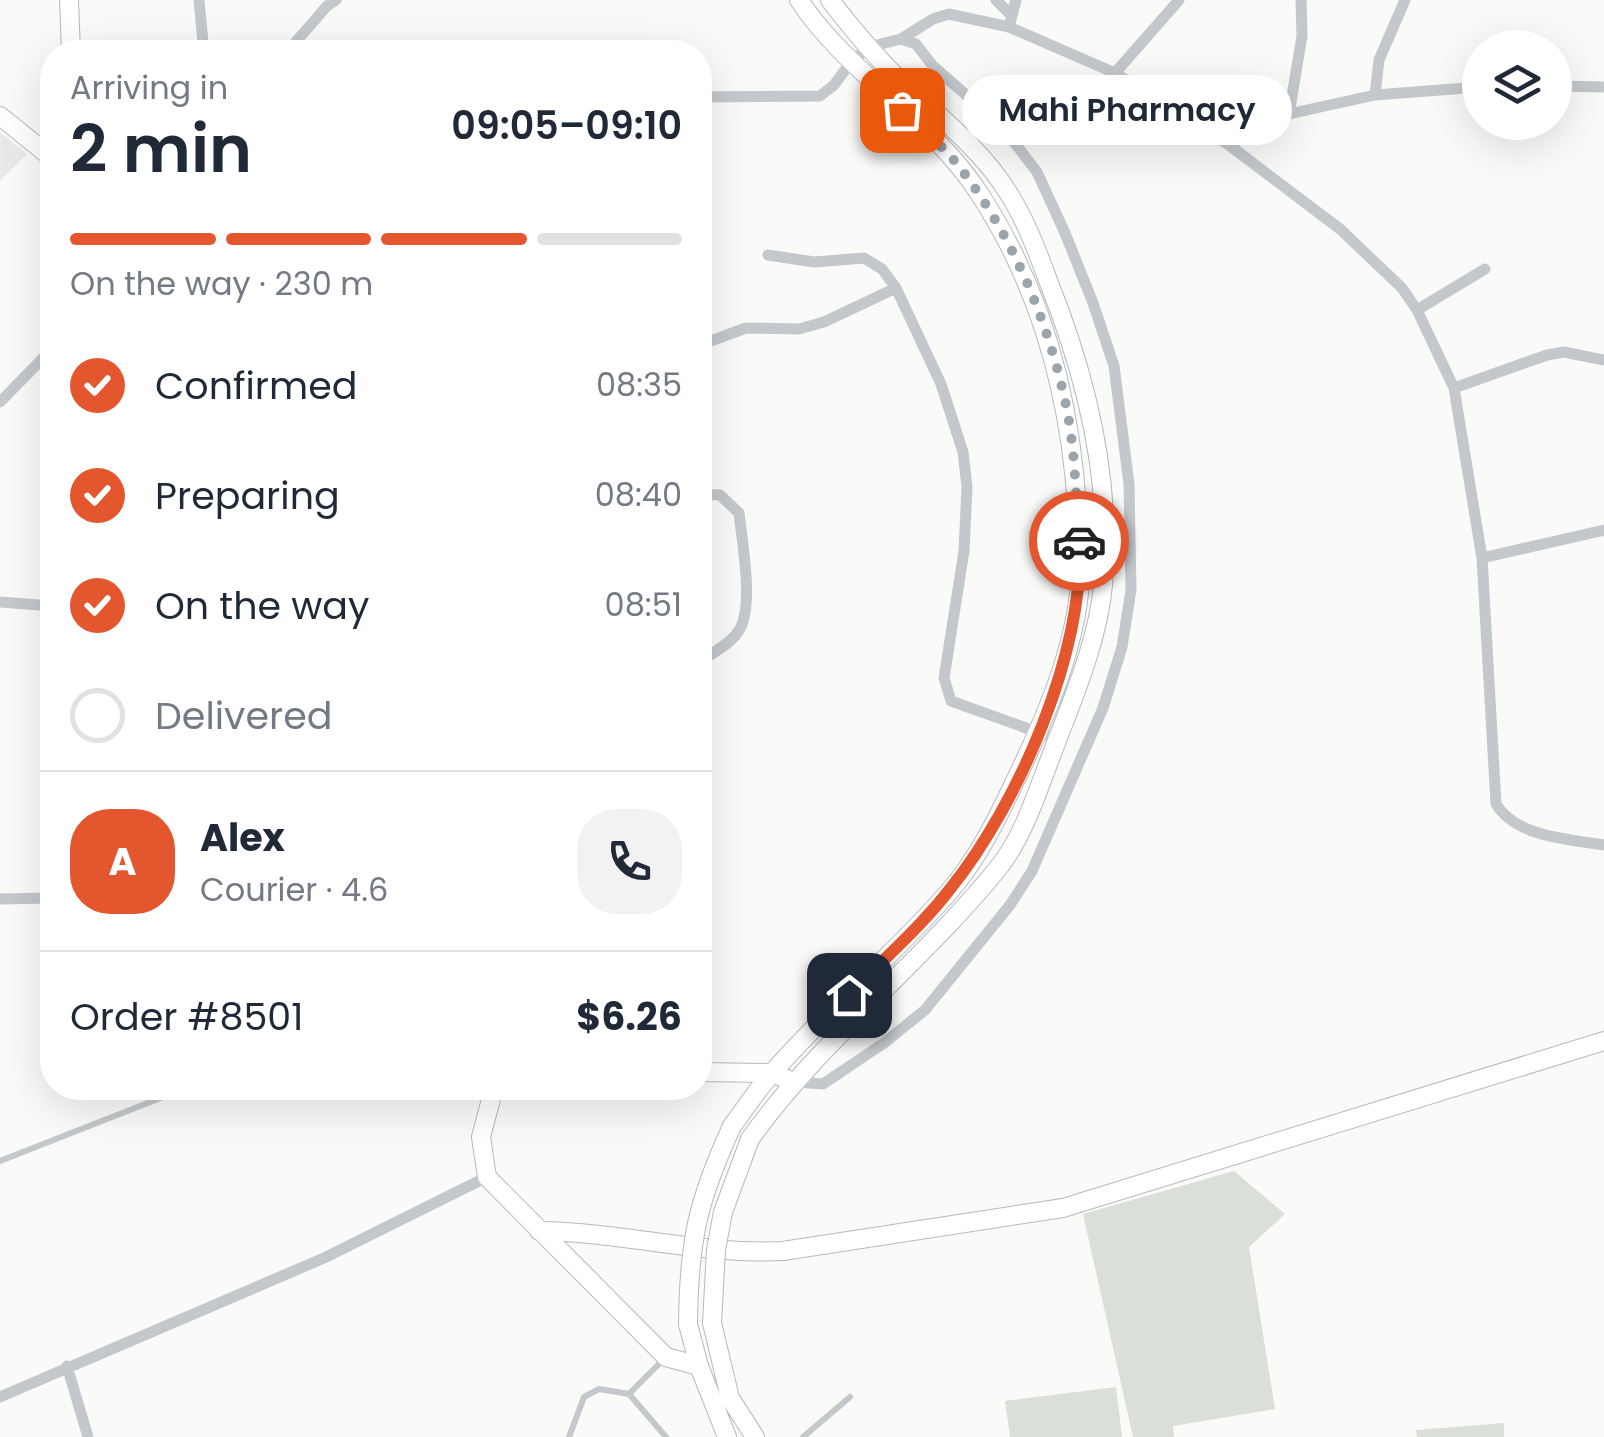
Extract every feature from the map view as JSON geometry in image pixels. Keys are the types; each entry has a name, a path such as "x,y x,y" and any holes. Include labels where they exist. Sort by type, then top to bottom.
{"main road":[{"path":"68,0 70,40"},
{"path":"724,1436 688,1324 689,1264 697,1215 709,1176 732,1126 772,1072 949,892 986,840 1038,733 1070,640 1081,581 1067,408 1053,351 1013,254 979,193 954,160 851,62 799,0"},
{"path":"755,1437 730,1398 712,1323 716,1250 723,1212 750,1140 794,1082 909,966 1002,863 1026,820 1057,739 1097,617 1103,584 1100,486 1082,374 1035,245 1008,192 963,136 901,82 830,0"},
{"path":"0,116 40,148"},
{"path":"539,1232 584,1232 748,1253 1063,1208 1604,1041"},
{"path":"712,1072 772,1072 794,1082"},
{"path":"491,1100 482,1137 487,1178 666,1358 699,1366"}],"street":[{"path":"199,0 203,40"},
{"path":"297,40 336,0"},
{"path":"996,0 1010,21"},
{"path":"1010,21 1016,0"},
{"path":"1115,73 1179,0"},
{"path":"1290,114 1302,36 1301,0"},
{"path":"1375,95 1379,60 1405,0"},
{"path":"712,97 820,96 869,47 901,39 949,14 1010,21 1115,73 1276,178 1340,229 1402,288 1417,310 1454,388 1482,558 1496,804 1505,819 1520,828 1604,845"},
{"path":"794,1082 822,1084 884,1043 924,1010 1010,905 1032,872 1103,708 1122,647 1131,590 1129,484 1114,366 1094,303 1037,172 990,116 933,66 916,44 901,39"},
{"path":"1572,86 1604,86"},
{"path":"1228,146 1290,114 1375,95 1462,88"},
{"path":"768,256 814,262 864,258 882,268 896,288 948,401 968,486 964,551 944,678 951,701 1057,739"},
{"path":"1417,310 1485,269"},
{"path":"712,341 746,328 799,329 824,322 896,288"},
{"path":"1454,388 1547,355 1564,352 1604,360"},
{"path":"0,402 40,360"},
{"path":"712,495 720,496 739,513 745,615 732,640 712,654"},
{"path":"1482,558 1604,530"},
{"path":"0,602 40,605"},
{"path":"0,899 40,898"},
{"path":"0,1396 324,1258 487,1178"},
{"path":"67,1366 88,1437"}],"lane":[{"path":"0,1162 156,1100"},
{"path":"630,1394 666,1358"},
{"path":"569,1437 584,1397 599,1390 630,1394 666,1437"},
{"path":"803,1437 850,1397"}],"shaded area":[{"path":"0,132 27,154 0,181"},
{"path":"1234,1171 1285,1214 1249,1247 1275,1409 1173,1426 1174,1437 1133,1437 1083,1214"},
{"path":"1116,1387 1122,1437 1010,1437 1005,1401"},
{"path":"1504,1423 1504,1437 1417,1437 1416,1430"}],"way so far":[{"path":"902,110 954,160 979,193 1034,302 1053,351 1067,408 1079,541"}],"place":[{"name":"Mahi Pharmacy","path":"902,110"}],"route":[{"path":"849,995 949,892 986,840 1004,806 1038,733 1070,640 1081,581 1079,541"}]}
